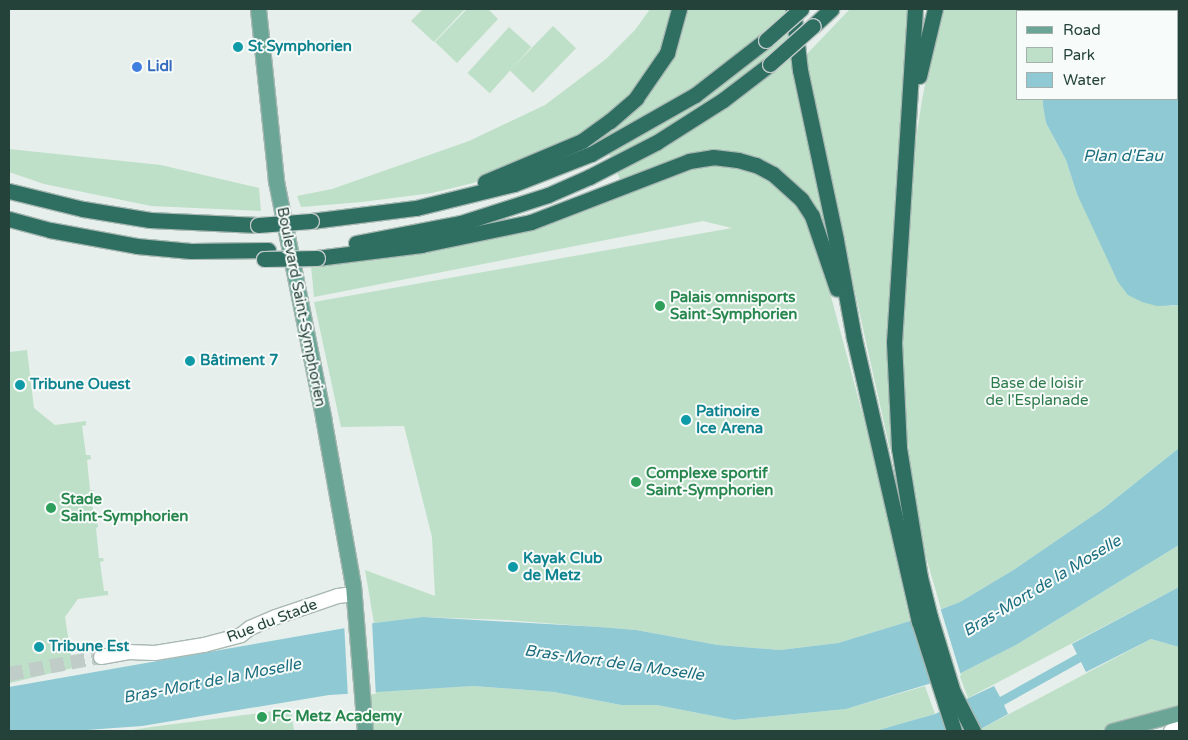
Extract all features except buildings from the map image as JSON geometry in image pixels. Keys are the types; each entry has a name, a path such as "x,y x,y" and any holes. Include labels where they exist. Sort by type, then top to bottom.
{"highway":[{"path":"416,208 509,174 573,145 610,121 636,98 653,76 667,53 679,9"},
{"path":"793,9 800,70 836,240 854,338 914,578 958,731"},
{"path":"9,191 83,209 150,220 258,225 311,221 416,208 514,184 590,154 694,95 766,40 800,9"},
{"path":"316,253 461,223 548,195 626,159 664,138 723,100 770,64 831,9"},
{"path":"914,578 896,405 894,342 915,9"},
{"path":"902,211 922,58 935,9"},
{"path":"9,219 102,241 190,251 205,259 421,245 531,222 689,161 713,157 738,160 756,165 773,174 801,199 812,216 854,338"},
{"path":"946,690 954,731"},
{"path":"946,690 966,731"},
{"path":"946,690 973,731"}],"main road":[{"name":"Boulevard Saint-Symphorien","path":"258,9 276,181 323,417 355,599 365,731"},
{"path":"1112,731 1179,713"}],"street":[{"name":"Rue du Stade","path":"101,657 128,652 155,653 204,645 242,635 250,628 276,617 338,596 355,599"},
{"path":"1171,731 1179,728"}],"green space":[{"path":"423,9 465,9 434,42 411,21"},
{"path":"467,9 488,9 498,19 457,63 435,42"},
{"path":"650,9 673,9 659,56 640,83 616,107 577,136 538,159 473,183 432,193 362,202 301,207 297,196 332,189 469,141 545,105 606,59 635,30"},
{"name":"Complexe sportif Saint-Symphorien","path":"684,9 785,9 795,80 831,251 829,289 870,442 910,621 838,643 780,650 718,645 636,630 506,620 423,617 374,623 365,570 435,596 432,537 404,426 341,427 314,302 732,228 703,221 314,297 311,266 377,259 467,242 621,182 601,135 630,111 656,83 670,58"},
{"path":"850,9 911,9 893,447 890,450 803,58"},
{"name":"Base de loisir de l'Esplanade","path":"940,9 1062,9 1016,10 1016,100 1043,100 1046,123 1066,160 1077,194 1170,306 1179,305 1179,448 1104,508 1015,569 960,602 941,609 922,543 911,473 905,413 902,344 914,152"},
{"path":"553,26 576,48 533,93 510,71"},
{"path":"509,27 531,47 490,93 468,73"},
{"path":"9,149 161,165 259,188 261,211 151,206 44,184 9,172"},
{"name":"Stade Saint-Symphorien","path":"27,350 34,408 55,425 86,421 86,425 82,426 86,455 90,455 91,459 87,460 90,490 93,490 94,493 91,494 95,523 98,524 96,528 99,558 103,558 104,561 100,562 104,591 108,591 108,595 78,599 65,617 73,668 10,683 9,352"},
{"path":"1179,545 1179,587 968,698 959,674 1016,645"},
{"path":"1151,639 1179,647 1179,706 1099,731 977,731"},
{"path":"473,686 554,692 621,705 657,705 734,720 846,709 925,686 935,714 875,731 373,731 370,692"},
{"name":"FC Metz Academy","path":"291,709 294,731 127,731 151,727"}],"water":[{"name":"Plan d'Eau","path":"1179,9 1179,305 1157,306 1142,302 1128,295 1118,282 1077,194 1066,160 1046,123 1043,105 1043,100 1178,100 1178,10 1062,10"},
{"name":"Bras-Mort de la Moselle","path":"1179,448 1179,545 1016,645 955,676 846,709 734,720 657,705 621,705 554,692 473,686 329,695 142,726 73,731 9,731 9,687 374,623 423,617 636,630 718,645 780,650 838,643 910,621 960,602 1015,569 1104,508"},
{"path":"1179,587 1179,647 1151,639 1086,672 1081,662 1004,705 1008,714 977,731 875,731 935,714 994,686 1000,697 1077,654 1072,644"}],"pier":[{"path":"940,607 961,676 931,685 910,616"},
{"path":"372,621 376,694 348,695 344,622"}],"tunnel":[{"path":"9,674 101,657"}],"place":[{"name":"St Symphorien","path":"238,47"},
{"name":"Lidl","path":"137,67"},
{"name":"Palais omnisports Saint-Symphorien","path":"660,306"},
{"name":"Bâtiment 7","path":"190,361"},
{"name":"Tribune Ouest","path":"20,385"},
{"name":"Patinoire Ice Arena","path":"686,420"},
{"name":"Complexe sportif Saint-Symphorien","path":"636,482"},
{"name":"Stade Saint-Symphorien","path":"51,508"},
{"name":"Kayak Club de Metz","path":"513,567"},
{"name":"Tribune Est","path":"39,647"},
{"name":"FC Metz Academy","path":"262,717"}]}
